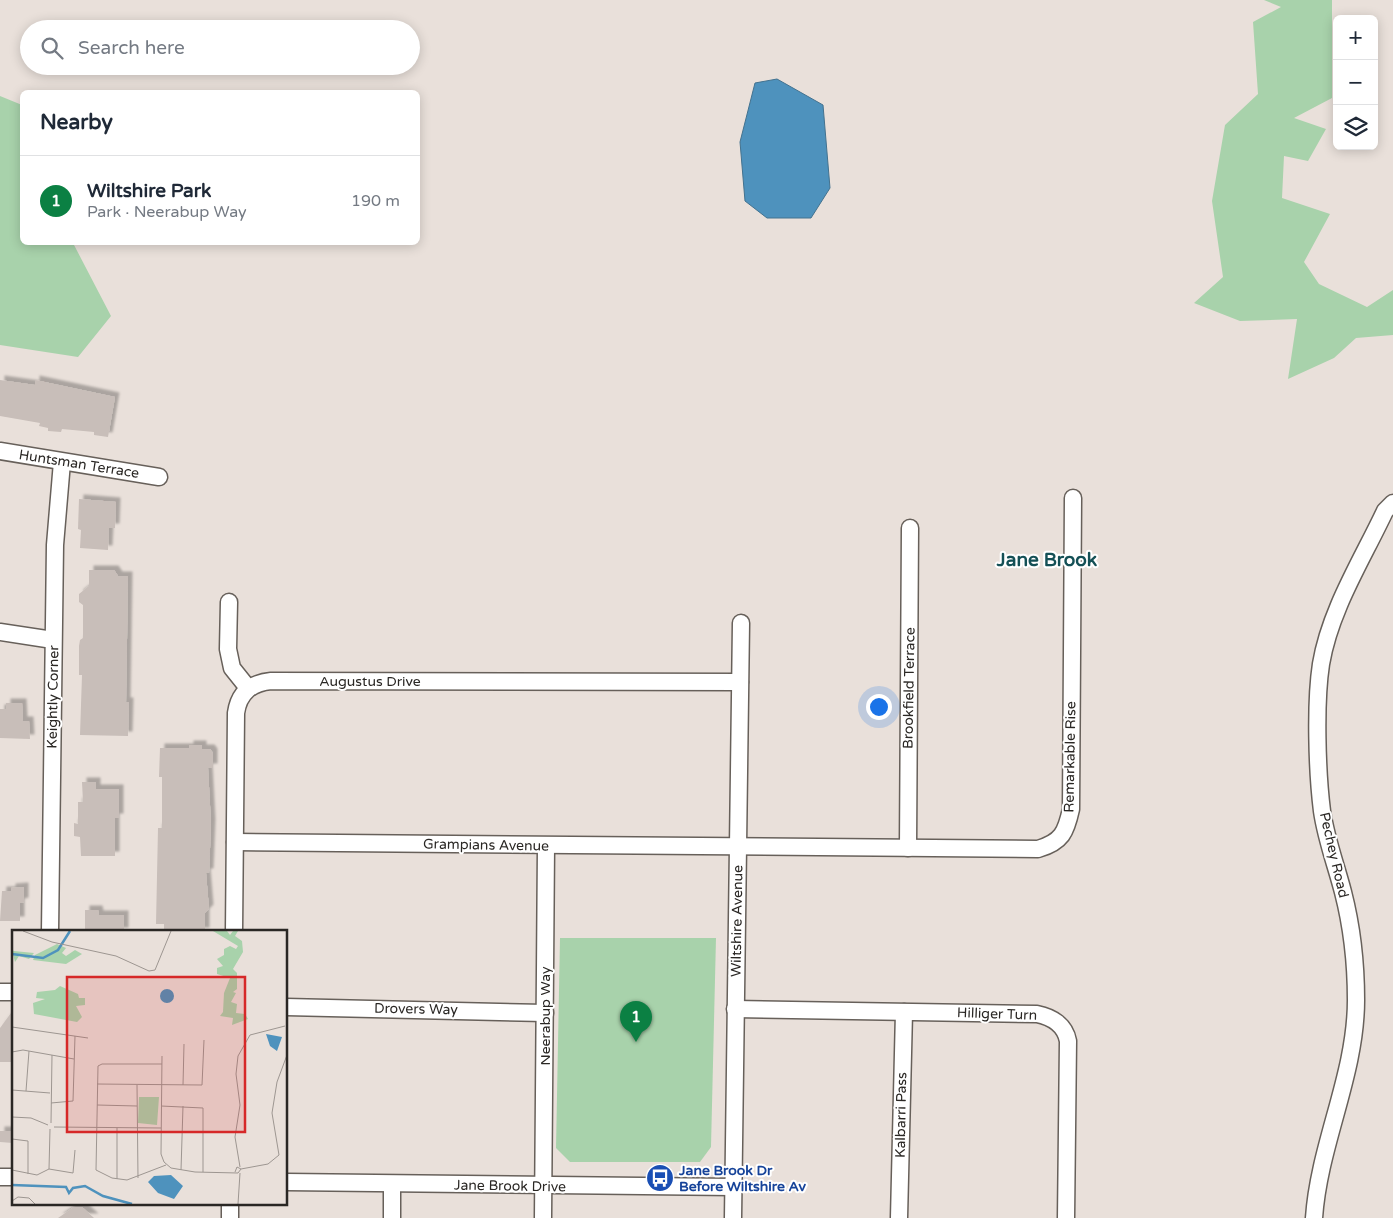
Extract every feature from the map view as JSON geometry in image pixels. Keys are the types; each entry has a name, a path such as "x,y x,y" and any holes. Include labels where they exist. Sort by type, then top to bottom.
{"street":[{"name":"Huntsman Terrace","path":"0,451 159,477"},
{"name":"Keightly Corner","path":"50,930 56,516 62,462"},
{"name":"Remarkable Rise","path":"738,847 1038,848 1052,844 1060,838 1068,824 1071,809 1074,498"},
{"name":"Pechey Road","path":"1314,1218 1320,1172 1343,1089 1353,1042 1356,1001 1353,944 1322,811 1318,708 1321,664 1334,621 1350,584 1385,511 1393,503"},
{"name":"Brookfield Terrace","path":"908,848 910,528"},
{"path":"229,602 228,649 232,668 248,688 238,702 236,713 234,930"},
{"name":"Wiltshire Avenue","path":"733,1218 741,623"},
{"path":"0,632 53,640"},
{"name":"Augustus Drive","path":"248,688 257,682 271,680 740,682"},
{"name":"Grampians Avenue","path":"235,842 738,847"},
{"name":"Neerabup Way","path":"543,1218 546,846"},
{"name":"Drovers Way","path":"288,1008 545,1013"},
{"name":"Hilliger Turn","path":"736,1009 1037,1014 1053,1019 1059,1024 1068,1041 1066,1218"},
{"name":"Kalbarri Pass","path":"899,1218 904,1012"},
{"name":"Jane Brook Drive","path":"288,1182 733,1187"},
{"path":"392,1184 392,1218"}],"green space":[{"path":"1264,0 1332,0 1332,98 1294,118 1326,129 1308,161 1284,156 1282,198 1330,214 1304,262 1319,284 1367,307 1393,290 1393,335 1356,338 1334,358 1288,379 1297,319 1240,321 1194,303 1223,277 1212,201 1225,125 1258,94 1253,22 1281,7"},
{"path":"0,96 20,104 20,245 74,245 111,316 78,357 0,345"},
{"path":"560,938 716,938 711,1147 700,1162 570,1162 556,1148"}],"water":[{"path":"777,79 823,105 830,188 811,218 767,218 745,201 740,142 755,83"}],"building":[{"path":"0,380 35,385 35,380 115,397 108,437 94,435 94,432 62,429 61,432 48,431 48,428 39,426 40,423 0,416"},
{"path":"79,499 116,502 115,528 109,528 108,550 80,548 81,530 78,529"},
{"path":"89,570 114,570 118,576 128,576 126,702 129,702 128,736 80,735 82,675 79,675 79,646 80,640 83,638 83,605 79,602 79,594 89,586"},
{"path":"6,703 22,703 23,721 29,721 30,739 0,738 0,709 6,709"},
{"path":"189,745 202,745 202,749 210,749 213,753 213,768 208,768 211,824 209,873 206,873 209,909 205,913 205,930 164,930 164,924 156,924 158,828 162,828 162,777 159,777 160,748 189,748"},
{"path":"82,782 96,782 96,789 119,789 119,818 115,818 115,856 81,856 80,837 74,836 74,823 78,824 78,802 83,802"},
{"path":"24,887 24,902 20,903 20,921 0,921 2,891 11,891 11,888"},
{"path":"85,910 98,910 99,915 124,915 124,930 85,930"},
{"path":"12,1012 12,1062 0,1062 0,1028"},
{"path":"0,1131 12,1131 12,1143 0,1142"},
{"path":"74,1207 82,1207 94,1218 58,1218"}],"place":[{"name":"Wiltshire Park","path":"636,1042"},
{"name":"Jane Brook Dr Before Wiltshire Av","path":"660,1178"}],"district":[{"name":"Jane Brook","path":"1047,560"}]}
